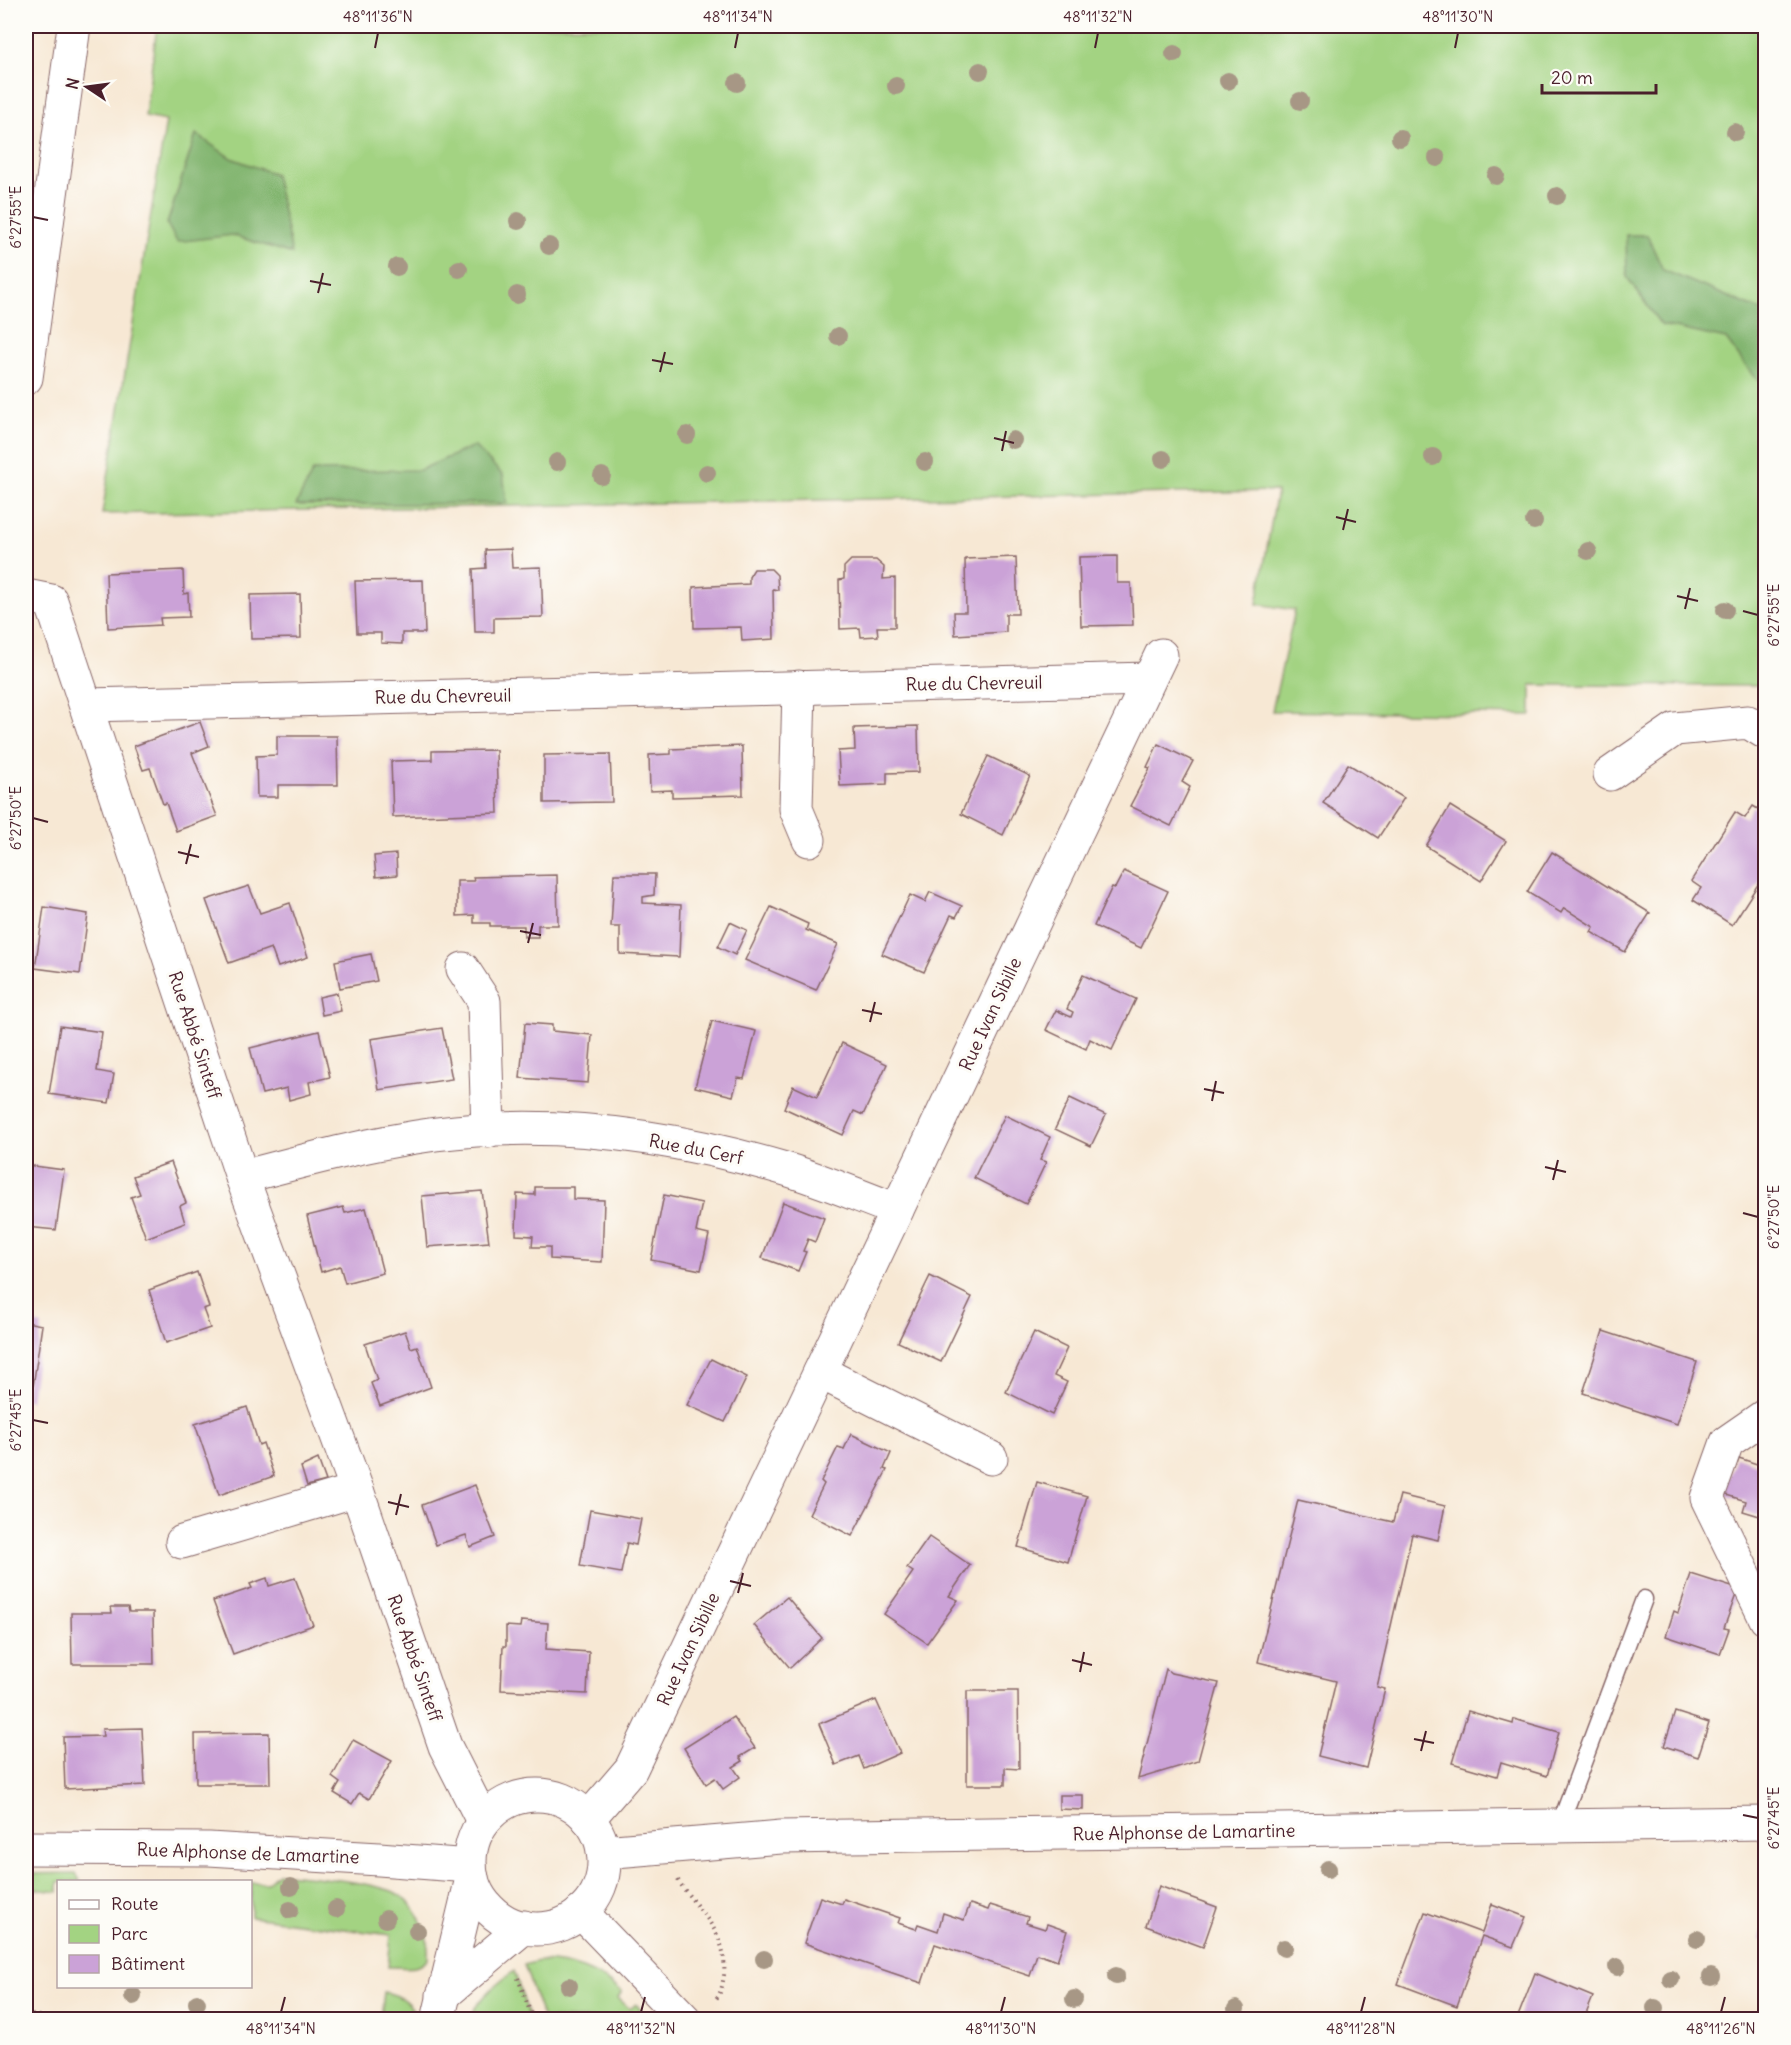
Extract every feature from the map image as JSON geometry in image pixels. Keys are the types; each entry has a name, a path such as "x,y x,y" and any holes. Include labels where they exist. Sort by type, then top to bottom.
{"street":[{"path":"26,378 28,335 74,26"},
{"name":"Rue Abbé Sinteff","path":"26,596 51,601 242,1177 357,1490 445,1746 483,1821"},
{"name":"Rue du Chevreuil","path":"87,705 799,687 1155,667"},
{"name":"Rue Ivan Sibille","path":"588,1818 631,1769 1155,667"},
{"path":"799,687 796,808 809,840"},
{"path":"1610,774 1675,729 1748,722 1766,733"},
{"path":"463,969 484,1001 488,1131"},
{"name":"Rue du Cerf","path":"242,1177 346,1150 437,1134 520,1128 603,1133 670,1142 784,1169 897,1210"},
{"path":"820,1372 991,1458"},
{"path":"1764,1612 1707,1498 1727,1442 1766,1415"},
{"path":"182,1542 357,1490"},
{"path":"441,2007 471,1872 471,1850 475,1835 483,1821 498,1807 516,1798 536,1795 555,1797 573,1806 588,1818 598,1834 603,1852 600,1885 589,1904 581,1912 554,1926 524,1928 506,1921 491,1910 479,1895 471,1872"},
{"name":"Rue Alphonse de Lamartine","path":"603,1852 781,1837 1766,1823"},
{"name":"Rue Alphonse de Lamartine","path":"26,1848 209,1849 379,1858 471,1872"},
{"path":"581,1912 698,2013"},
{"path":"441,2007 524,1928"}],"lane":[{"path":"1559,1827 1644,1599"}],"path":[{"path":"676,1847 677,1879 689,1898 710,1919 719,1939 725,1964 722,1992 698,2013"},
{"path":"26,2014 65,2019"}],"green space":[{"path":"157,26 1765,26 1765,686 1531,685 1531,715 1272,711 1295,610 1257,604 1277,491 102,514 166,121 145,117"},
{"path":"196,134 231,158 275,174 292,254 232,235 177,242 167,224"},
{"path":"1626,235 1647,235 1663,270 1765,312 1765,382 1754,377 1726,339 1661,325 1627,277"},
{"path":"474,446 503,475 507,503 296,505 313,471 420,470"},
{"path":"76,1873 80,1880 57,1880 57,1892 26,1888 26,1874"},
{"path":"278,1873 335,1879 399,1894 414,1909 424,1928 428,1959 419,1966 409,1968 388,1967 391,1935 252,1917 252,1883 267,1883"},
{"path":"539,1961 562,1963 603,1978 622,1991 618,1998 630,2009 636,2004 648,2019 543,2019 524,1965"},
{"path":"514,1971 530,2019 468,2019 488,1993"},
{"path":"384,1992 396,1995 405,2001 412,2008 417,2019 381,2019"}],"building":[{"path":"511,549 512,568 541,567 543,617 494,618 494,632 475,632 473,569 486,568 485,550"},
{"path":"1117,556 1117,583 1131,583 1133,625 1081,626 1079,557"},
{"path":"1016,557 1018,614 1006,614 1006,632 955,635 954,612 966,612 965,559"},
{"path":"851,560 876,560 884,567 883,579 895,578 895,627 877,627 878,636 861,637 860,628 840,629 839,580 844,579 844,567"},
{"path":"754,569 771,569 777,575 778,590 773,589 774,639 742,641 741,627 694,628 693,587 749,584 749,577"},
{"path":"183,570 184,594 188,593 189,617 160,618 161,625 108,628 106,573"},
{"path":"423,580 425,633 402,633 402,644 381,643 381,633 357,633 355,581"},
{"path":"300,594 301,638 251,639 250,595"},
{"path":"200,722 209,746 192,753 217,816 176,831 150,768 143,770 134,746"},
{"path":"918,726 919,772 887,773 887,784 840,786 838,751 855,750 854,728"},
{"path":"277,736 337,736 338,785 278,785 278,797 257,797 256,756 277,755"},
{"path":"1158,744 1193,761 1182,782 1190,787 1171,826 1130,806 1150,768 1147,767"},
{"path":"742,746 743,795 672,797 672,790 650,791 649,755 671,754 671,749"},
{"path":"496,750 498,813 393,817 391,761 432,760 432,751"},
{"path":"610,754 612,802 544,803 544,755"},
{"path":"988,756 1030,776 1003,835 961,814"},
{"path":"1348,764 1404,798 1378,838 1323,803"},
{"path":"1450,806 1506,841 1481,881 1426,846"},
{"path":"1753,806 1766,814 1766,872 1732,925 1693,900 1701,888 1691,881 1735,812 1745,818"},
{"path":"1552,852 1650,913 1625,952 1591,932 1594,927 1564,908 1561,913 1527,892"},
{"path":"396,854 397,875 376,877 374,856"},
{"path":"1124,871 1168,891 1141,948 1094,926 1112,887 1115,888"},
{"path":"614,874 655,874 654,895 643,897 643,903 681,905 679,957 620,954 620,927 611,927"},
{"path":"557,875 558,925 538,925 538,937 524,937 524,926 490,926 490,923 474,923 474,915 457,916 457,881 474,881 473,877"},
{"path":"249,886 260,913 290,903 308,957 278,967 271,948 229,963 206,900"},
{"path":"930,892 962,906 956,917 951,915 924,972 882,954 910,895 925,902"},
{"path":"44,907 88,914 80,974 35,968"},
{"path":"771,907 808,924 806,930 838,944 816,990 745,960"},
{"path":"730,922 747,930 735,955 718,947"},
{"path":"371,954 377,981 340,988 335,961"},
{"path":"1083,975 1136,999 1112,1050 1090,1039 1086,1049 1046,1030 1056,1010 1071,1017 1073,1012 1067,1009"},
{"path":"337,993 341,1011 322,1015 319,997"},
{"path":"712,1021 756,1031 744,1079 738,1078 733,1096 695,1087"},
{"path":"525,1023 552,1025 552,1031 592,1035 588,1083 520,1078"},
{"path":"60,1026 102,1032 97,1071 114,1074 109,1103 49,1094"},
{"path":"442,1028 452,1079 379,1090 371,1039"},
{"path":"319,1031 330,1077 309,1082 311,1094 289,1100 287,1088 262,1094 250,1048"},
{"path":"842,1043 887,1064 863,1115 854,1111 843,1135 784,1108 793,1086 817,1097"},
{"path":"1070,1098 1106,1115 1091,1146 1055,1129"},
{"path":"1005,1115 1050,1137 1040,1160 1046,1162 1026,1204 974,1178"},
{"path":"171,1162 186,1203 180,1206 185,1223 146,1238 131,1197 140,1194 133,1176"},
{"path":"26,1165 64,1170 56,1230 26,1227"},
{"path":"535,1187 573,1187 573,1199 604,1200 602,1262 550,1259 550,1247 532,1247 533,1236 516,1235 517,1194 535,1195"},
{"path":"482,1191 489,1242 427,1247 422,1196"},
{"path":"664,1195 702,1203 696,1232 709,1235 701,1270 651,1260"},
{"path":"783,1202 824,1218 815,1242 808,1239 803,1251 806,1252 798,1271 762,1258"},
{"path":"343,1207 345,1213 366,1208 383,1273 345,1283 340,1266 321,1272 307,1216"},
{"path":"197,1272 209,1307 203,1309 210,1328 166,1343 149,1290"},
{"path":"930,1276 972,1297 941,1362 898,1342"},
{"path":"26,1322 42,1325 31,1400 26,1399"},
{"path":"405,1331 411,1348 417,1346 431,1387 380,1406 371,1383 377,1380 365,1344"},
{"path":"1603,1331 1697,1362 1677,1424 1583,1393"},
{"path":"1034,1332 1067,1348 1054,1376 1067,1382 1052,1415 1006,1392"},
{"path":"711,1359 747,1377 725,1422 687,1405"},
{"path":"247,1407 259,1445 263,1443 274,1476 219,1495 195,1424"},
{"path":"851,1434 891,1453 884,1469 887,1470 852,1536 809,1514 824,1484 821,1481 838,1447 844,1449"},
{"path":"1736,1457 1766,1467 1766,1518 1743,1511 1746,1501 1723,1494"},
{"path":"318,1459 326,1481 307,1486 301,1467"},
{"path":"1037,1482 1087,1496 1068,1562 1018,1547"},
{"path":"475,1485 495,1537 470,1547 466,1535 436,1545 422,1505"},
{"path":"1400,1495 1445,1506 1438,1540 1412,1534 1377,1687 1385,1689 1366,1768 1318,1756 1336,1681 1258,1662 1298,1500 1393,1522"},
{"path":"590,1510 641,1519 636,1545 627,1543 621,1573 580,1566"},
{"path":"929,1537 970,1565 949,1596 958,1600 927,1643 884,1614 913,1572 907,1568"},
{"path":"1691,1574 1738,1589 1724,1628 1729,1629 1720,1654 1666,1636 1674,1611 1678,1613"},
{"path":"267,1578 269,1586 295,1578 313,1625 233,1654 213,1601 252,1588 250,1584"},
{"path":"787,1597 822,1638 790,1668 754,1625"},
{"path":"111,1607 128,1607 129,1612 153,1612 154,1664 72,1664 71,1613 112,1613"},
{"path":"521,1621 548,1623 546,1649 589,1652 587,1694 501,1690 506,1626 520,1627"},
{"path":"1166,1669 1171,1673 1219,1683 1198,1761 1138,1779"},
{"path":"967,1691 1018,1691 1019,1769 1005,1768 1005,1785 967,1785"},
{"path":"876,1700 900,1753 864,1769 859,1756 836,1765 819,1724"},
{"path":"1468,1711 1513,1724 1514,1719 1559,1732 1547,1776 1501,1762 1497,1776 1452,1763"},
{"path":"1675,1712 1709,1723 1698,1757 1664,1746"},
{"path":"733,1717 755,1748 740,1757 743,1761 733,1767 740,1777 723,1789 715,1778 706,1784 684,1748"},
{"path":"142,1728 145,1785 65,1789 63,1737 103,1736 102,1729"},
{"path":"269,1733 270,1784 196,1784 195,1734"},
{"path":"353,1740 392,1761 369,1799 359,1793 352,1804 334,1793 340,1783 332,1777"},
{"path":"1059,1795 1083,1795 1083,1810 1059,1809"},
{"path":"1159,1886 1217,1907 1203,1947 1146,1926"},
{"path":"820,1897 842,1904 844,1899 900,1918 898,1923 916,1929 918,1924 938,1931 943,1913 964,1920 970,1904 988,1910 990,1905 1028,1917 1026,1923 1045,1929 1047,1924 1067,1931 1057,1961 1037,1954 1030,1976 935,1944 922,1983 804,1943"},
{"path":"1492,1904 1526,1917 1513,1947 1482,1936 1457,2006 1398,1984 1425,1912 1482,1933"},
{"path":"1766,1921 1766,1941 1760,1940"},
{"path":"1535,1973 1593,1997 1584,2019 1517,2019"}]}
